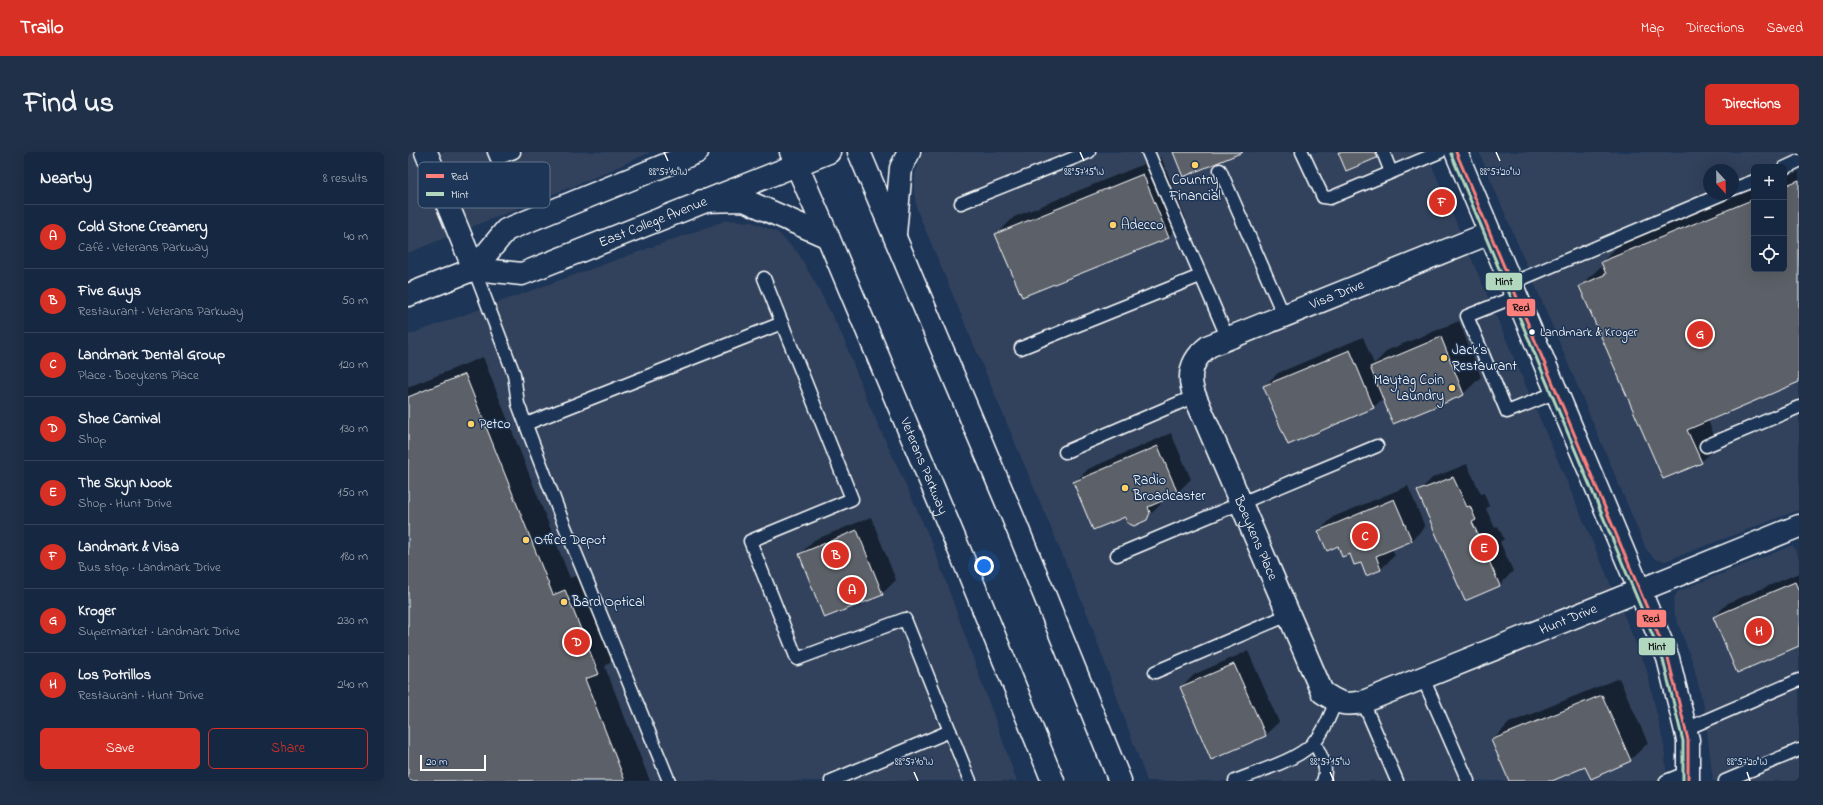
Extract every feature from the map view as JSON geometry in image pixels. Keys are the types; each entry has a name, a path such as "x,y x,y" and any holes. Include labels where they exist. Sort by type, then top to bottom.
{"main road":[{"path":"426,152 430,162"},
{"name":"East College Avenue","path":"408,295 474,269 522,274 702,201 794,158 828,152"},
{"path":"859,152 1015,522 1120,781"},
{"path":"895,237 901,168 909,152"},
{"path":"1456,152 1668,658 1688,740 1688,777"},
{"name":"East College Avenue","path":"474,269 506,230 688,154"},
{"name":"Veterans Parkway","path":"794,158 978,595 1053,781"},
{"path":"702,201 744,200 828,237"},
{"path":"449,208 474,269"},
{"name":"Visa Drive","path":"1192,366 1200,353 1209,346 1490,233"},
{"name":"Boeykens Place","path":"1192,366 1190,383 1240,503 1319,687 1322,692 1336,702"},
{"name":"Hunt Drive","path":"1336,702 1351,704 1363,702 1799,526"}],"lane":[{"path":"494,152 497,159 514,152"},
{"path":"961,203 1089,152"},
{"path":"1148,152 1228,339"},
{"path":"1302,152 1323,197 1330,198 1440,152"},
{"path":"1383,152 1391,172"},
{"path":"1787,167 1799,161"},
{"path":"1220,170 1284,316"},
{"path":"1739,187 1751,181"},
{"path":"1557,392 1507,412 1467,316 1514,289 1709,200"},
{"path":"474,269 514,374 518,404 561,517 669,781"},
{"path":"1021,348 1200,276"},
{"path":"764,278 852,499 750,541 797,659 905,619 970,781"},
{"path":"526,424 782,323"},
{"path":"1064,452 1195,396"},
{"path":"1706,446 1799,407"},
{"path":"1117,555 1377,446"},
{"path":"1155,672 1288,615"},
{"path":"1423,678 1468,781"},
{"path":"1686,729 1799,680"},
{"path":"1235,781 1294,756 1314,741 1322,731 1336,702"},
{"path":"1363,702 1397,781"},
{"path":"831,781 950,731"},
{"path":"1314,741 1326,768 1326,774 1323,781"},
{"path":"1725,781 1799,750"},
{"path":"1666,781 1688,777"}],"shaded area":[{"path":"408,152 651,152 550,195 550,162 418,162 418,208 519,208 408,253"},
{"path":"923,152 1426,152 1646,667 1664,745 1667,781 1147,781 1088,616 917,210 914,193 915,174"},
{"path":"1479,152 1799,152 1799,510 1666,561 1655,559 1646,549"},
{"path":"727,220 752,222 777,232 798,253 817,286 843,337 867,400 932,543 1017,781 408,781 408,335"},
{"path":"1793,545 1799,559 1799,781 1713,781 1704,707 1693,663 1673,610 1674,599 1677,592"}],"building":[{"name":"Country Financial","path":"1173,152 1243,152 1183,177"},
{"path":"1338,152 1377,152 1379,157 1346,171"},
{"path":"1143,174 1169,238 1022,297 995,234"},
{"path":"1799,180 1799,382 1687,430 1702,463 1663,479 1579,286 1606,274 1601,262 1751,200 1751,272 1787,272 1787,185"},
{"path":"1441,337 1464,395 1393,424 1370,367"},
{"path":"1350,350 1374,408 1288,445 1263,386"},
{"path":"465,374 553,595 565,590 599,674 585,679 625,781 408,781 408,397"},
{"name":"Radio Broadcaster","path":"1158,446 1178,494 1148,507 1150,513 1147,520 1134,526 1127,523 1125,517 1093,530 1073,482"},
{"path":"1453,477 1467,507 1470,506 1476,520 1472,522 1481,541 1485,539 1491,553 1486,554 1500,586 1465,601 1417,491"},
{"path":"1394,499 1412,541 1376,556 1381,570 1366,576 1361,563 1354,565 1350,554 1342,557 1338,546 1327,551 1318,531"},
{"path":"857,530 883,595 824,618 799,554"},
{"path":"1795,582 1799,591 1799,646 1737,673 1713,617"},
{"path":"1234,664 1266,736 1211,760 1180,687"},
{"path":"1602,695 1631,761 1591,779 1585,767 1552,781 1509,781 1491,740"}],"transit line":[{"name":"Red","path":"1456,152 1668,658 1688,740 1688,781"},
{"name":"Mint","path":"1451,154 1663,660 1683,741 1683,781"}],"place":[{"name":"Country Financial","path":"1195,165"},
{"name":"Landmark & Visa","path":"1442,202"},
{"name":"Adecco","path":"1113,225"},
{"name":"Landmark & Kroger","path":"1532,332"},
{"name":"Kroger","path":"1700,334"},
{"name":"Jack's Restaurant","path":"1444,358"},
{"name":"Maytag Coin Laundry","path":"1452,388"},
{"name":"Petco","path":"471,424"},
{"name":"Radio Broadcaster","path":"1125,488"},
{"name":"Landmark Dental Group","path":"1365,536"},
{"name":"Office Depot","path":"526,540"},
{"name":"The Skyn Nook","path":"1484,548"},
{"name":"Five Guys","path":"836,555"},
{"name":"Cold Stone Creamery","path":"852,590"},
{"name":"Bard Optical","path":"564,602"},
{"name":"Los Potrillos","path":"1759,631"},
{"name":"Shoe Carnival","path":"577,642"}]}
